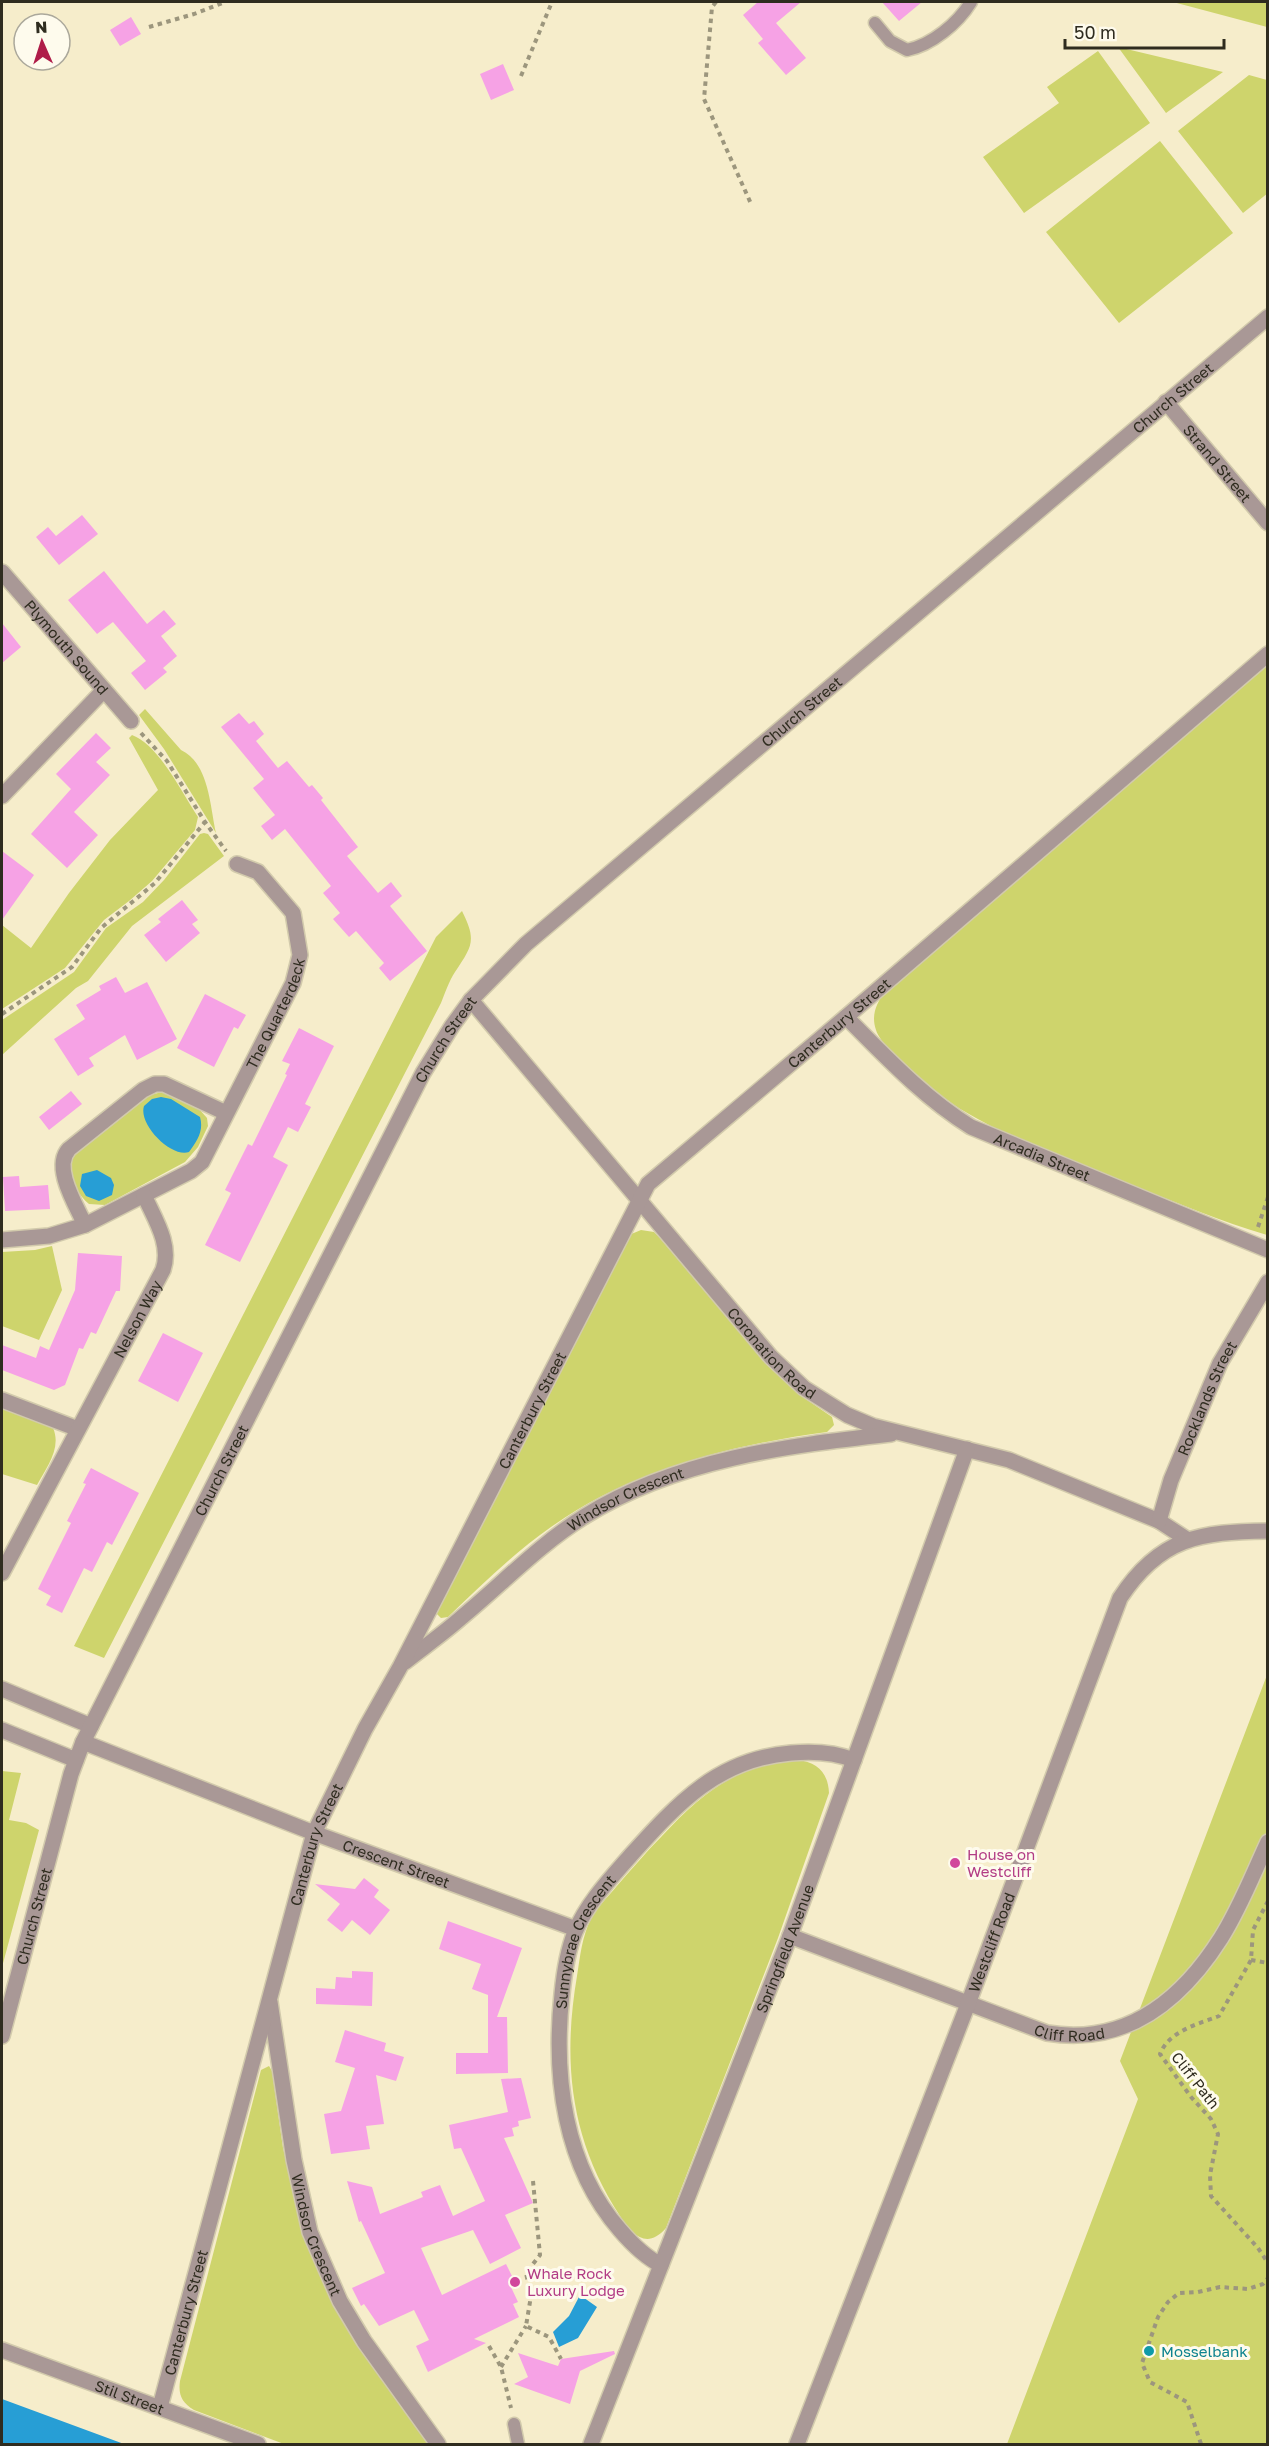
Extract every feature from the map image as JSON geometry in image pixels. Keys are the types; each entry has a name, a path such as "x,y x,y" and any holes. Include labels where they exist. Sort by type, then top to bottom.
{"street":[{"name":"Church Street","path":"2,2036 76,1760 83,1742 423,1073 471,1000 526,944 1268,316"},
{"name":"Strand Street","path":"1166,402 1268,523"},
{"name":"Plymouth Sound","path":"2,572 131,722"},
{"name":"Canterbury Street","path":"160,2407 314,1833 365,1729 648,1184 1268,654"},
{"path":"2,796 104,690"},
{"name":"The Quarterdeck","path":"144,1195 197,1167 202,1162 293,983 300,955 295,919 290,907 258,872 237,864"},
{"name":"Coronation Road","path":"471,1000 764,1349 787,1374 822,1401 873,1426 1009,1460 1159,1521 1188,1540"},
{"name":"Arcadia Street","path":"846,1017 930,1100 971,1127 1268,1250"},
{"path":"85,1225 63,1172 62,1158 69,1149 143,1090 154,1084 164,1084 226,1113"},
{"path":"2,1240 49,1236 85,1225 144,1195"},
{"name":"Nelson Way","path":"2,1573 7,1551 78,1429 163,1270 167,1258 165,1245 144,1195"},
{"name":"Rocklands Street","path":"1159,1521 1171,1480 1220,1363 1268,1282"},
{"path":"2,1400 78,1429"},
{"name":"Windsor Crescent","path":"399,1667 461,1618 556,1536 610,1501 663,1479 724,1460 793,1447 900,1433"},
{"name":"Springfield Avenue","path":"591,2445 790,1936 968,1449"},
{"name":"Westcliff Road","path":"797,2445 969,2004 1113,1614 1130,1583 1156,1557 1188,1540 1215,1532 1268,1531"},
{"path":"2,1689 91,1726"},
{"path":"2,1730 76,1760"},
{"name":"Crescent Street","path":"83,1742 314,1833 576,1929"},
{"name":"Sunnybrae Crescent","path":"661,2265 629,2241 611,2220 587,2181 573,2147 562,2092 559,2037 566,1968 576,1929 614,1874 668,1815 705,1782 741,1764 780,1754 820,1753 840,1755 854,1760"},
{"name":"Cliff Road","path":"790,1936 1047,2033 1065,2036 1102,2034 1137,2021 1171,1997 1209,1956 1234,1915 1268,1842"},
{"name":"Windsor Crescent","path":"270,1996 294,2160 310,2232 340,2301 364,2341 438,2445"},
{"name":"Stil Street","path":"2,2350 258,2445"}],"lane":[{"path":"875,23 890,41 907,50 922,47 963,15 971,2"},
{"path":"514,2424 518,2445"}],"path":[{"path":"149,27 225,2"},
{"path":"521,76 552,2"},
{"path":"716,2 712,7 704,99 752,206"},
{"path":"131,722 166,761 205,822 237,864"},
{"path":"2,1014 72,967 101,927 155,884 205,822"},
{"path":"1268,1103 1268,1120"},
{"path":"1268,1168 1268,1180"},
{"path":"1252,1243 1268,1197"},
{"name":"Cliff Path","path":"1268,1900 1253,1930 1251,1960 1219,2016 1194,2025 1165,2042 1160,2054 1191,2097 1211,2119 1218,2134 1210,2175 1211,2196 1258,2248 1268,2263"},
{"path":"1251,1960 1268,1963"},
{"path":"501,2367 526,2326 531,2296 526,2273 540,2254 533,2181"},
{"path":"1200,2445 1187,2402 1150,2382 1142,2363 1158,2317 1168,2302 1179,2293 1220,2287 1248,2289 1263,2284 1268,2278"},
{"path":"526,2326 549,2337 561,2358"},
{"path":"489,2346 501,2367 514,2424"}],"green space":[{"path":"1173,2 1267,2 1267,27"},
{"path":"1118,47 1223,72 1166,113"},
{"path":"1098,51 1150,123 1024,213 983,157 1059,103 1047,87"},
{"path":"1249,75 1267,80 1268,193 1243,213 1178,131"},
{"path":"1160,141 1233,233 1119,323 1046,232"},
{"path":"1267,666 1267,1235 1069,1161 982,1122 941,1096 901,1062 881,1039 876,1030 874,1015 885,992"},
{"path":"145,709 181,750 190,756 203,775 210,798 216,833 164,749 139,715"},
{"path":"132,735 142,740 161,759 169,771 198,817 195,830 152,881 104,920 65,968 2,1009 2,925 31,948 69,893 110,840 158,790 129,738"},
{"path":"200,834 208,834 224,856 132,926 88,981 76,988 2,1055 2,1020 74,972 106,928 143,902 164,880"},
{"path":"462,911 470,930 469,949 451,979 441,1003 104,1658 74,1646 436,937"},
{"path":"162,1092 199,1109 207,1118 208,1126 198,1147 185,1162 105,1205 89,1204 76,1188 71,1175 73,1155 146,1096"},
{"path":"641,1230 654,1232 659,1237 767,1365 800,1395 832,1417 834,1425 827,1432 754,1444 683,1463 615,1490 582,1507 537,1537 448,1617 441,1618 436,1613 629,1235"},
{"path":"52,1246 62,1290 39,1340 2,1326 2,1252 35,1250"},
{"path":"2,1408 53,1428 56,1443 37,1485 2,1474"},
{"path":"1267,1675 1267,2444 1007,2444 1138,2099 1120,2061"},
{"path":"797,1760 810,1763 820,1769 826,1779 829,1793 778,1938 666,2228 659,2235 646,2239 630,2229 603,2188 590,2159 574,2101 570,2040 580,1954 585,1932 596,1910 650,1848 706,1794 738,1775 756,1768"},
{"path":"2,1771 21,1773 9,1820 26,1823 39,1830 2,1967"},
{"path":"269,2066 272,2071 283,2148 306,2242 370,2361 431,2444 284,2444 194,2410 182,2398 180,2381 261,2070"}],"water":[{"path":"161,1097 171,1099 200,1117 200,1131 189,1152 174,1150 165,1145 146,1122 143,1113 144,1106 152,1099"},
{"path":"97,1170 111,1178 114,1185 112,1195 99,1201 86,1196 80,1186 82,1174"},
{"path":"580,2295 597,2307 578,2338 559,2347 553,2332 569,2316"},
{"path":"2,2399 124,2444 2,2444"}],"building":[{"path":"758,2 801,2 776,23 806,58 786,75 758,43 763,39 743,15"},
{"path":"882,2 922,2 899,21"},
{"path":"131,17 141,34 120,46 110,30"},
{"path":"503,64 514,90 491,100 480,74"},
{"path":"82,515 98,534 59,565 36,537 48,527 56,536"},
{"path":"104,571 147,624 164,610 176,624 161,636 177,656 163,668 167,672 145,690 131,673 146,661 113,622 97,634 68,600"},
{"path":"2,623 21,647 2,663"},
{"path":"239,713 249,724 254,721 264,734 256,741 278,768 287,761 309,787 312,785 323,798 321,800 358,847 347,856 378,893 391,882 402,896 390,906 427,951 390,981 379,968 384,963 356,931 349,937 333,919 340,913 323,893 331,886 285,829 272,840 261,826 275,815 253,788 264,779 221,727"},
{"path":"96,733 111,748 96,762 110,775 74,812 98,835 67,868 31,834 71,789 56,774"},
{"path":"2,851 34,875 2,920"},
{"path":"182,900 198,920 192,924 200,933 166,962 144,935 161,922 158,919"},
{"path":"116,977 125,993 147,982 177,1039 137,1060 125,1035 89,1058 94,1066 78,1076 54,1039 85,1019 76,1005 101,990 99,986"},
{"path":"205,994 246,1015 238,1029 234,1027 214,1067 177,1048"},
{"path":"299,1028 334,1046 305,1104 311,1107 298,1132 288,1127 273,1157 288,1165 240,1262 205,1245 231,1193 225,1190 248,1144 252,1146 287,1075 285,1074 290,1064 282,1061"},
{"path":"71,1091 82,1104 49,1130 39,1117"},
{"path":"19,1176 20,1187 48,1185 50,1209 5,1211 3,1177"},
{"path":"78,1253 122,1256 120,1291 116,1291 96,1334 91,1332 83,1349 79,1348 65,1385 54,1390 2,1370 2,1345 36,1358 40,1346 49,1350 75,1290"},
{"path":"163,1333 203,1353 178,1402 138,1381"},
{"path":"91,1468 139,1493 112,1545 107,1542 92,1572 84,1568 62,1613 46,1605 51,1596 38,1589 71,1523 67,1521 86,1484 83,1483"},
{"path":"364,1878 379,1890 374,1897 390,1910 370,1935 352,1920 342,1932 327,1920 340,1904 315,1884 355,1889"},
{"path":"448,1921 522,1948 497,2017 507,2017 508,2073 456,2074 456,2053 488,2053 488,1995 472,1989 481,1964 439,1949"},
{"path":"352,1971 373,1972 372,2006 316,2004 316,1988 335,1989 336,1977 352,1978"},
{"path":"345,2030 386,2043 384,2051 404,2057 396,2081 376,2075 384,2124 366,2126 370,2149 331,2154 324,2114 341,2111 355,2068 335,2062"},
{"path":"521,2078 531,2118 518,2121 519,2126 512,2128 514,2136 504,2138 533,2203 505,2215 521,2248 490,2264 473,2230 421,2248 442,2295 506,2264 515,2282 510,2285 518,2302 513,2304 519,2317 474,2339 486,2343 428,2372 416,2346 429,2340 414,2310 379,2326 364,2304 361,2306 352,2288 385,2273 361,2221 359,2222 347,2181 372,2187 380,2214 423,2197 421,2192 440,2185 453,2216 485,2201 461,2148 454,2149 449,2125 508,2112 501,2079"},
{"path":"614,2351 615,2354 580,2371 570,2404 514,2384 528,2377 518,2353 558,2366 561,2359"}],"place":[{"name":"House on Westcliff","path":"955,1863"},
{"name":"Whale Rock Luxury Lodge","path":"515,2282"},
{"name":"Mosselbank","path":"1149,2351"}]}
